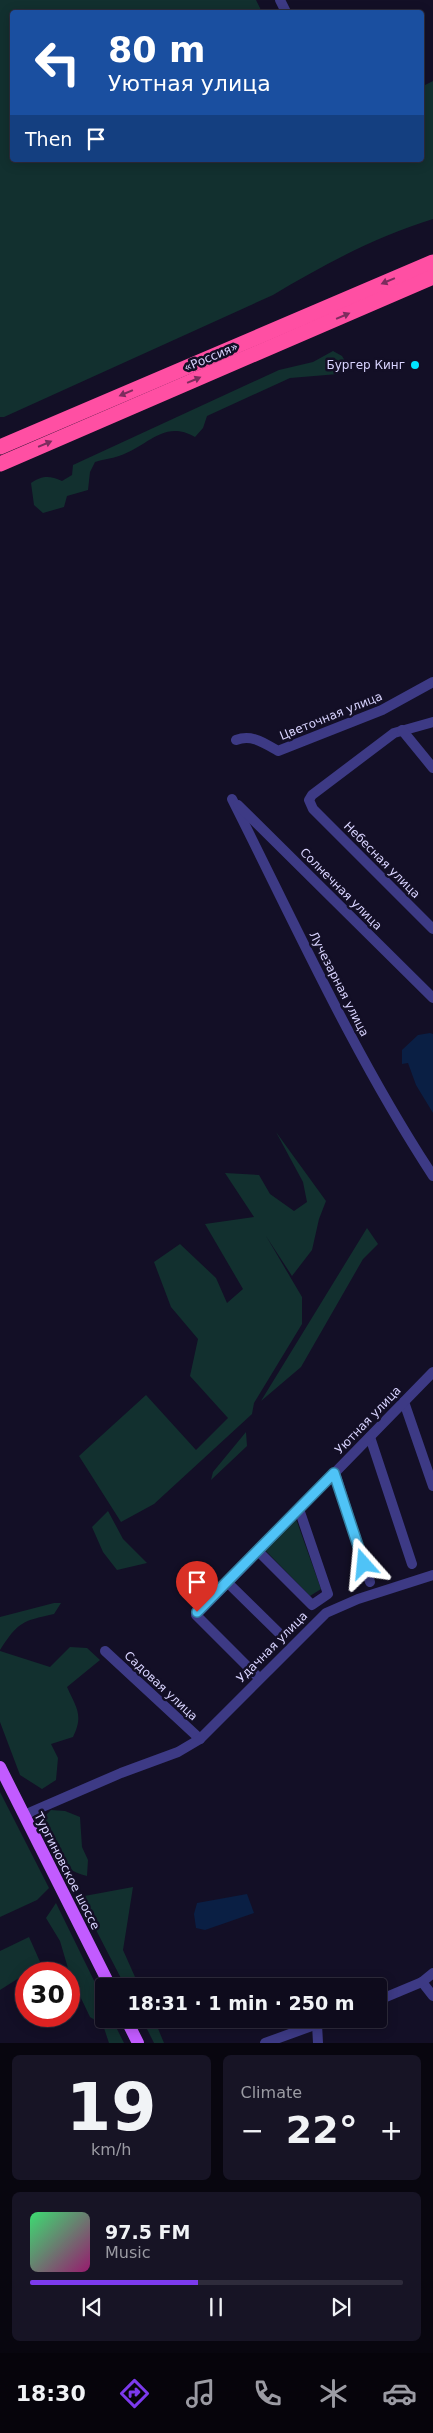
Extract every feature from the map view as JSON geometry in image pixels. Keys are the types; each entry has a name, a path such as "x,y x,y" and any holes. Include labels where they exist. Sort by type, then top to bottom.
{"highway":[{"name":"«Россия»","path":"0,448 433,262"},
{"name":"«Россия»","path":"0,464 433,277"}],"main road":[{"name":"Тургиновское шоссе","path":"0,1767 106,1978"},
{"path":"130,2028 138,2043"}],"street":[{"name":"Цветочная улица","path":"236,740 244,736 258,740 278,751 382,710 433,682"},
{"path":"433,722 402,730 433,768"},
{"name":"Небесная улица","path":"402,730 394,733 312,795 309,800 313,809 433,929"},
{"name":"Солнечная улица","path":"232,799 433,998"},
{"name":"Лучезарная улица","path":"232,799 365,1062 396,1120 433,1176"},
{"name":"Уютная улица","path":"259,1678 196,1616 197,1612 433,1372"},
{"path":"404,1402 433,1486"},
{"path":"370,1437 412,1564"},
{"path":"334,1473 370,1582"},
{"path":"258,1550 312,1605 328,1594 299,1509"},
{"name":"Удачная улица","path":"24,1815 178,1752 200,1739 326,1613 358,1599 433,1575"},
{"path":"227,1582 280,1634"},
{"name":"Садовая улица","path":"106,1651 200,1739"},
{"path":"387,1997 422,1982 433,1973"},
{"path":"422,1982 433,1996"},
{"path":"264,2043 306,2028"},
{"path":"317,2028 318,2043"}],"green space":[{"path":"0,0 256,0 261,10 10,10 10,162 424,162 424,86 433,81 433,219 371,243 331,262 273,295 4,417 0,417"},
{"path":"333,351 342,356 348,366 338,374 290,378 207,416 203,428 195,437 184,432 174,431 165,433 156,436 129,452 95,462 90,472 88,490 67,496 64,507 43,513 34,505 31,483 35,480 46,477 62,481 72,475 73,465 279,370 313,362"},
{"path":"276,1132 326,1201 319,1219 312,1250 292,1276 266,1236 302,1297 302,1324 254,1403 252,1414 154,1504 121,1522 79,1456 146,1395 196,1450 228,1418 190,1376 198,1339 171,1307 154,1262 180,1244 216,1278 227,1303 243,1289 205,1224 254,1217 225,1173 259,1175 270,1194 294,1211 307,1202 303,1182"},
{"path":"367,1228 378,1244 363,1259 301,1367 261,1401"},
{"path":"246,1432 247,1446 211,1480 213,1472"},
{"path":"108,1511 123,1539 147,1563 117,1570 103,1552 92,1527"},
{"path":"293,1519 296,1519 321,1589 310,1596 266,1551 266,1545"},
{"path":"54,1603 61,1603 54,1614 22,1624 0,1650 0,1617"},
{"path":"70,1647 87,1648 100,1660 67,1687 78,1711 78,1723 73,1737 51,1744 58,1758 56,1780 42,1789 20,1775 0,1722 0,1651 50,1667"},
{"path":"0,1792 49,1888 37,1900 0,1917"},
{"path":"51,1810 65,1811 80,1817 82,1847 88,1860 87,1876 69,1869 58,1859 54,1852 43,1827 46,1815"},
{"path":"133,1887 123,1950 135,1978 121,1978 79,1897"},
{"path":"56,1903 95,1983 95,2020 90,2017 80,1996 80,1962 66,1962 60,1941 46,1918"},
{"path":"29,1937 40,1962 15,1962 15,1980 0,1990 0,1951"},
{"path":"104,2028 116,2028 124,2043 109,2043"},
{"path":"146,2028 158,2028 164,2043 154,2043"}],"water":[{"path":"433,1034 433,1113 416,1085 408,1063 402,1064 402,1050 418,1035"},
{"path":"247,1894 254,1913 205,1930 196,1928 194,1914 197,1903"}],"place":[{"name":"Бургер Кинг","path":"415,365"}],"route":[{"path":"197,1612 334,1473 364,1564"}]}
